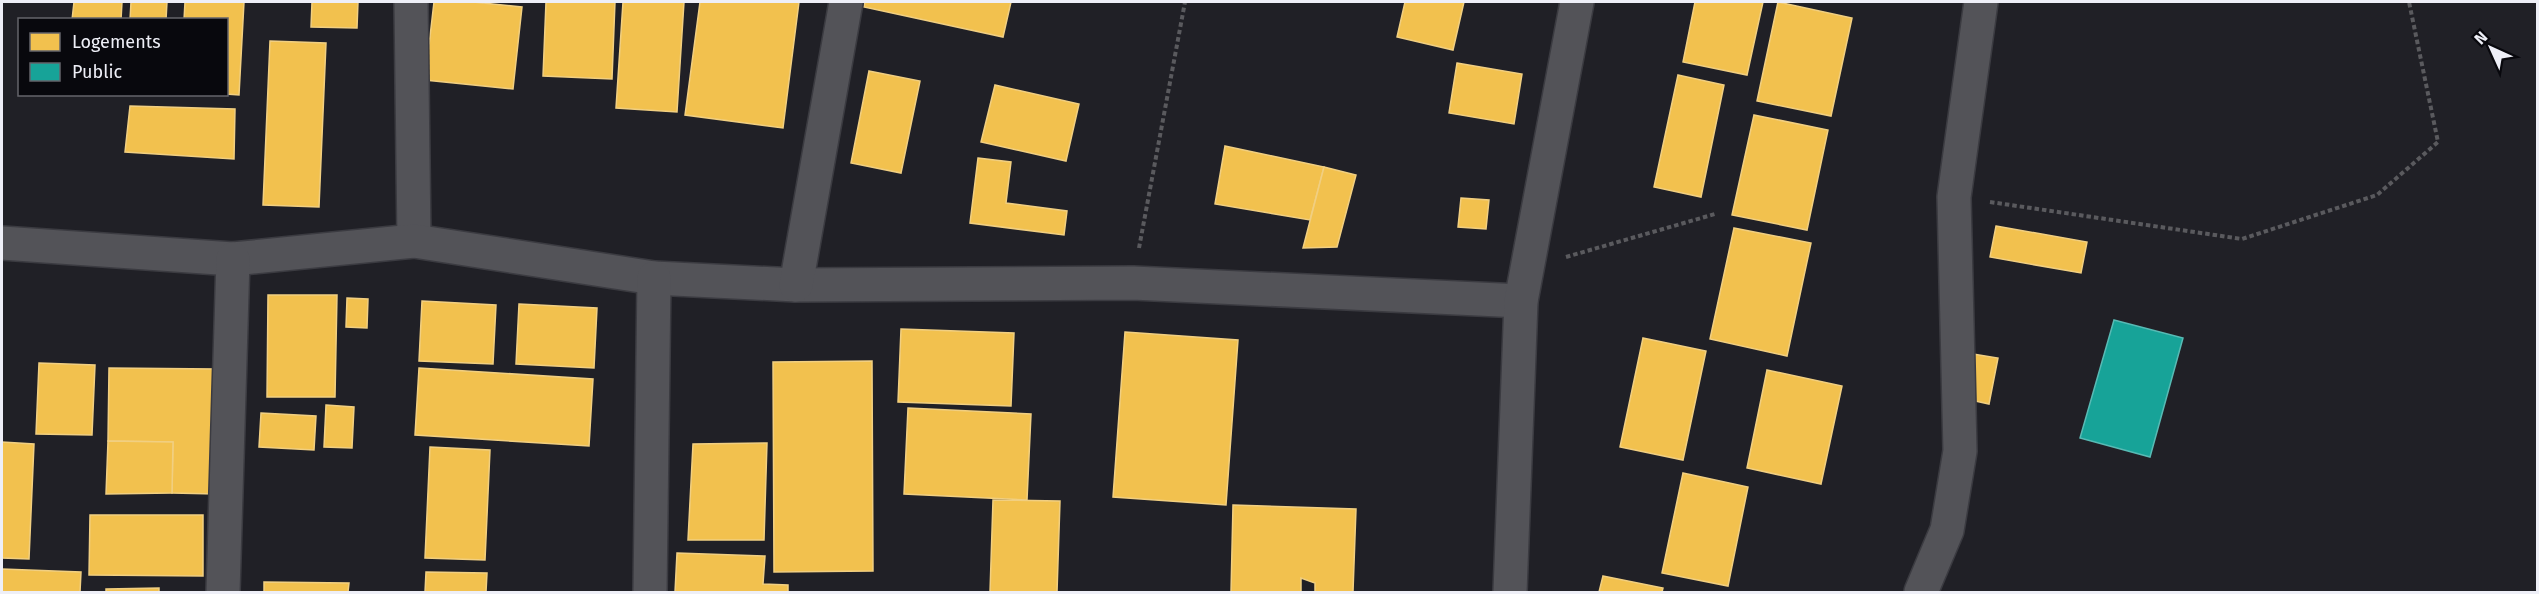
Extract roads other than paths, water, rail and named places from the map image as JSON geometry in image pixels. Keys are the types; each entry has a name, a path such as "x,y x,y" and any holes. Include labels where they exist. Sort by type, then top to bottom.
{"street":[{"path":"411,2 414,241"},
{"path":"796,285 846,2"},
{"path":"1510,592 1521,301 1577,2"},
{"path":"1921,592 1947,531 1960,451 1954,197 1981,2"},
{"path":"2,243 233,259 414,241 654,278 796,285 1133,283 1521,301"},
{"path":"223,592 233,259"},
{"path":"650,592 654,278"}]}
